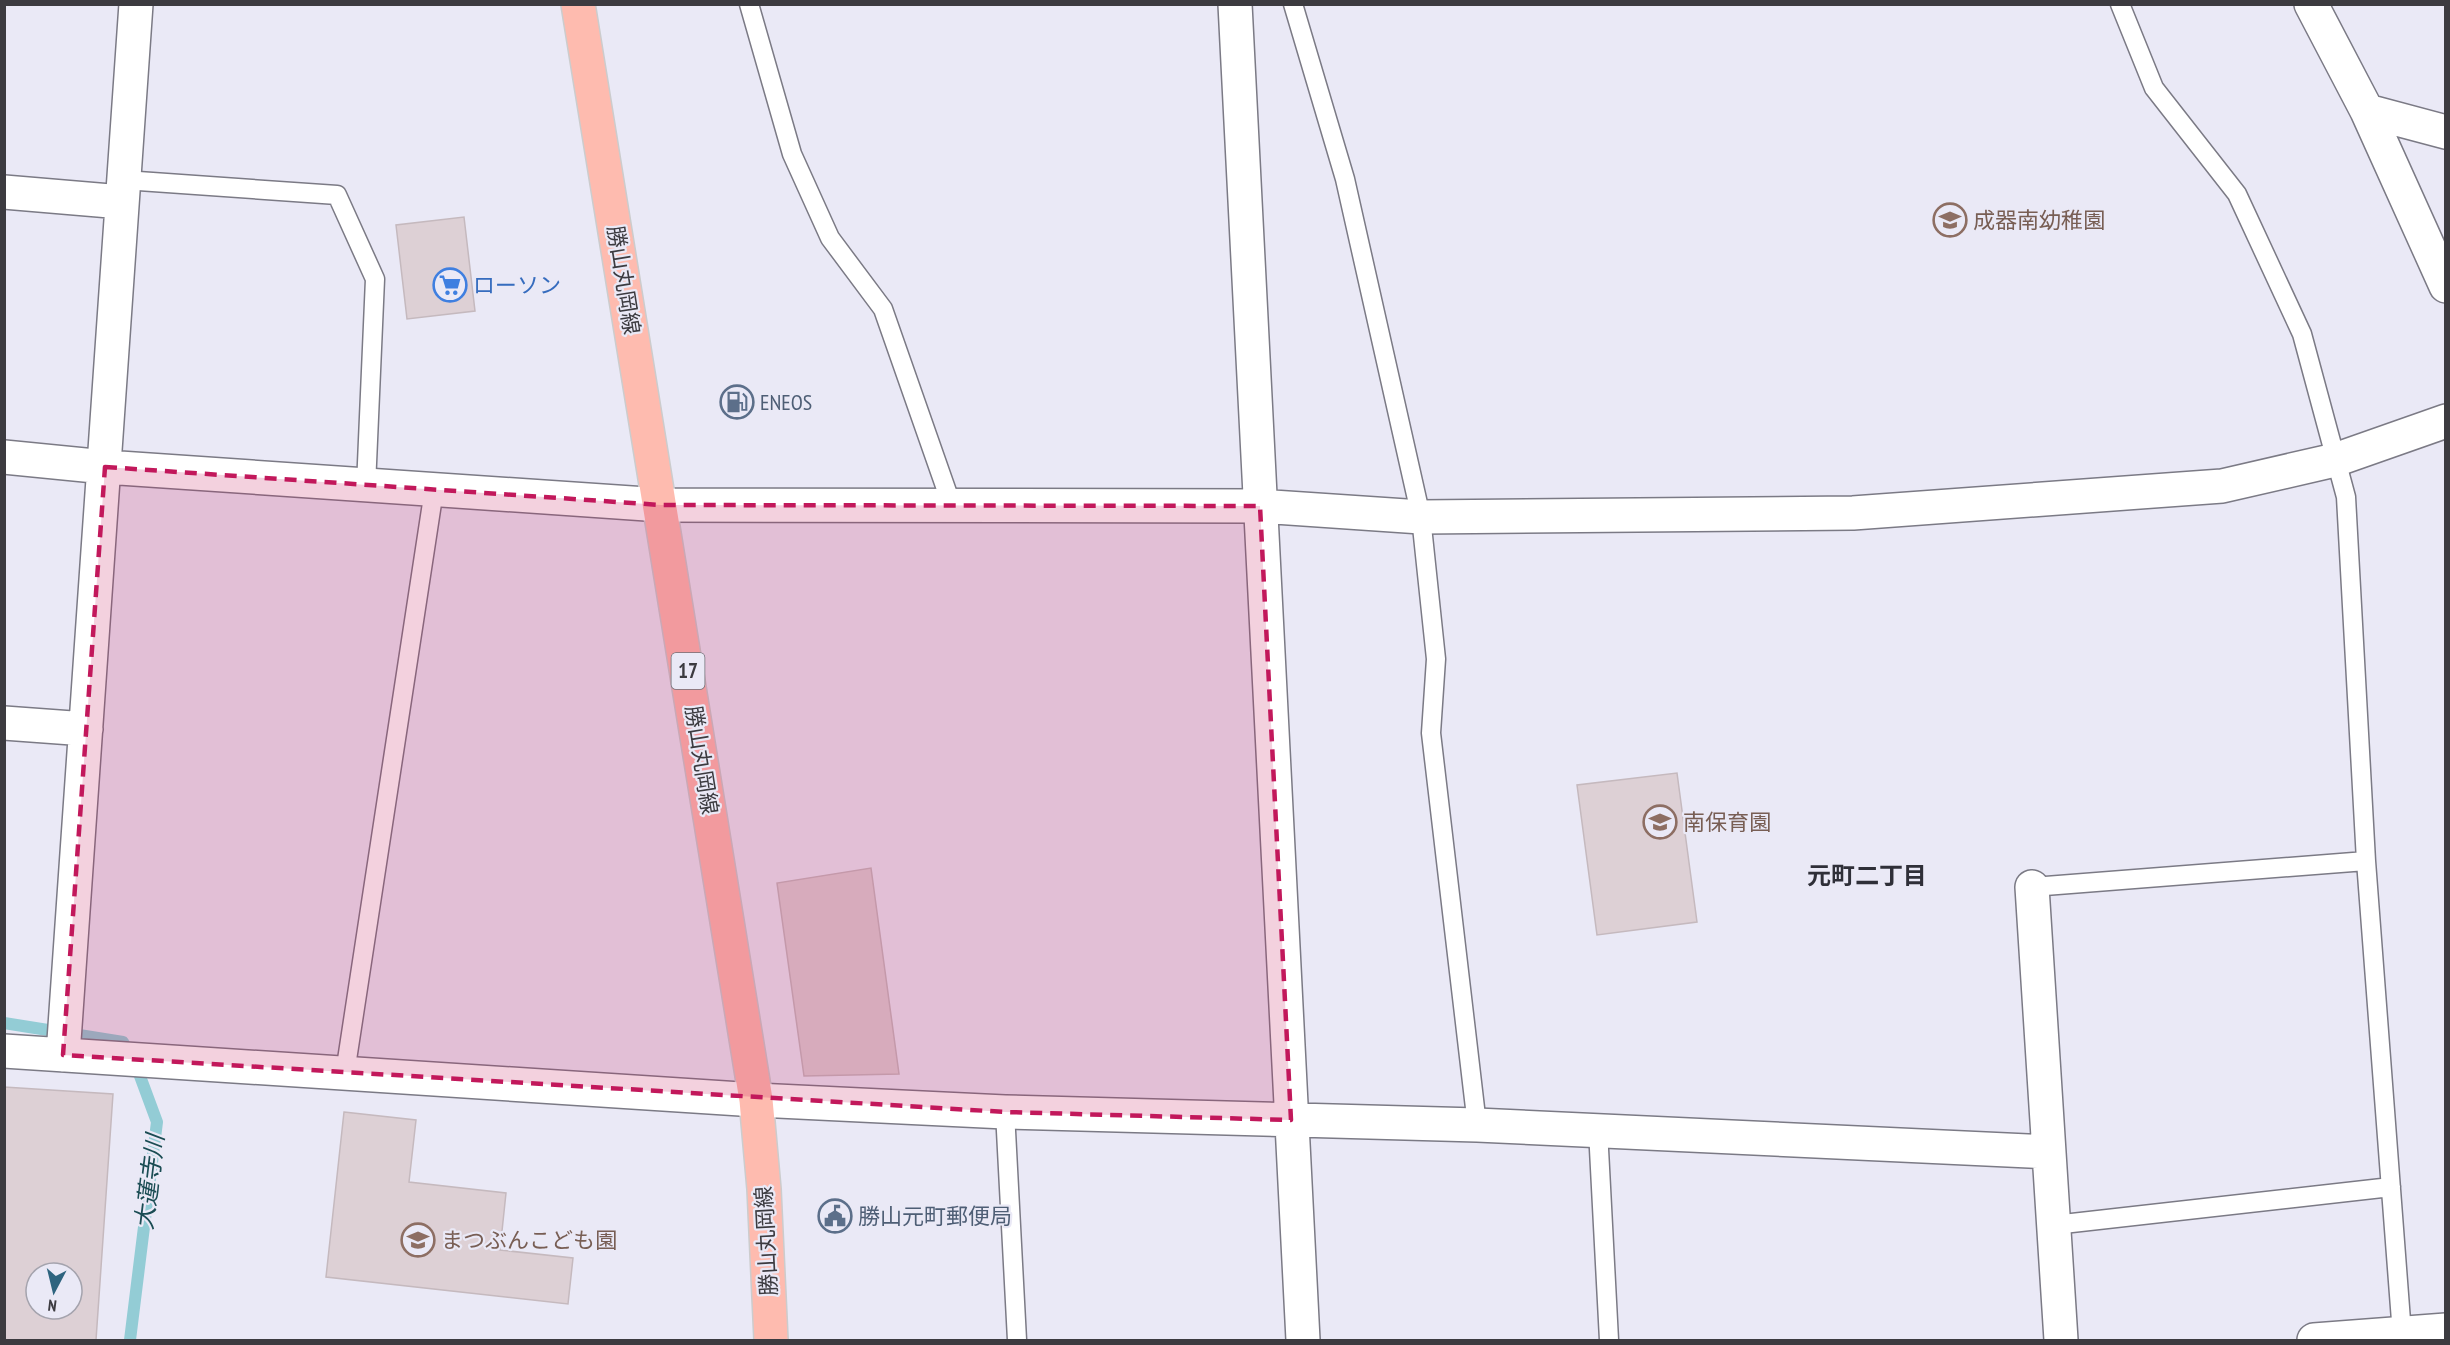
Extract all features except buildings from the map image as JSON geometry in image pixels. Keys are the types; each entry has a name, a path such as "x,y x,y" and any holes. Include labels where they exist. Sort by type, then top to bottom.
{"main road":[{"name":"勝山丸岡線","path":"578,4 756,1100 765,1189 771,1341"}],"street":[{"path":"63,1055 136,4"},
{"path":"1235,4 1303,1341"},
{"path":"2311,4 2367,111 2445,286"},
{"path":"2367,111 2445,132"},
{"path":"4,192 123,191"},
{"path":"4,457 105,467 661,505 1260,506 1421,517 1853,513 2222,486 2335,460 2445,421"},
{"path":"4,723 86,729"},
{"path":"2032,887 2061,1341"},
{"path":"4,1051 756,1100 1005,1112 1477,1125 2049,1152"},
{"path":"2314,1341 2402,1337 2445,1330"}],"lane":[{"path":"749,4 792,154 830,238 883,309 952,506"},
{"path":"1293,4 1345,178 1421,517 1436,659 1431,733 1477,1125"},
{"path":"2120,4 2154,88 2237,194 2302,334 2346,496 2366,861 2402,1337"},
{"path":"123,191 337,195 375,279 366,486"},
{"path":"345,1074 434,490"},
{"path":"2032,887 2366,861"},
{"path":"1005,1112 1017,1341"},
{"path":"1598,1130 1609,1341"},
{"path":"2054,1225 2391,1187"}],"highlighted area":[{"path":"105,467 661,505 1260,506 1291,1120 1005,1112 63,1055"}],"waterway":[{"name":"大蓮寺川","path":"4,1023 123,1042 137,1068 157,1122 130,1340"}],"place":[{"name":"成器南幼稚園","path":"1950,220"},
{"name":"ローソン","path":"450,285"},
{"name":"ENEOS","path":"737,402"},
{"name":"南保育園","path":"1660,822"},
{"name":"勝山元町郵便局","path":"835,1216"},
{"name":"まつぶんこども園","path":"418,1240"}],"district":[{"name":"元町二丁目","path":"1867,876"}]}
